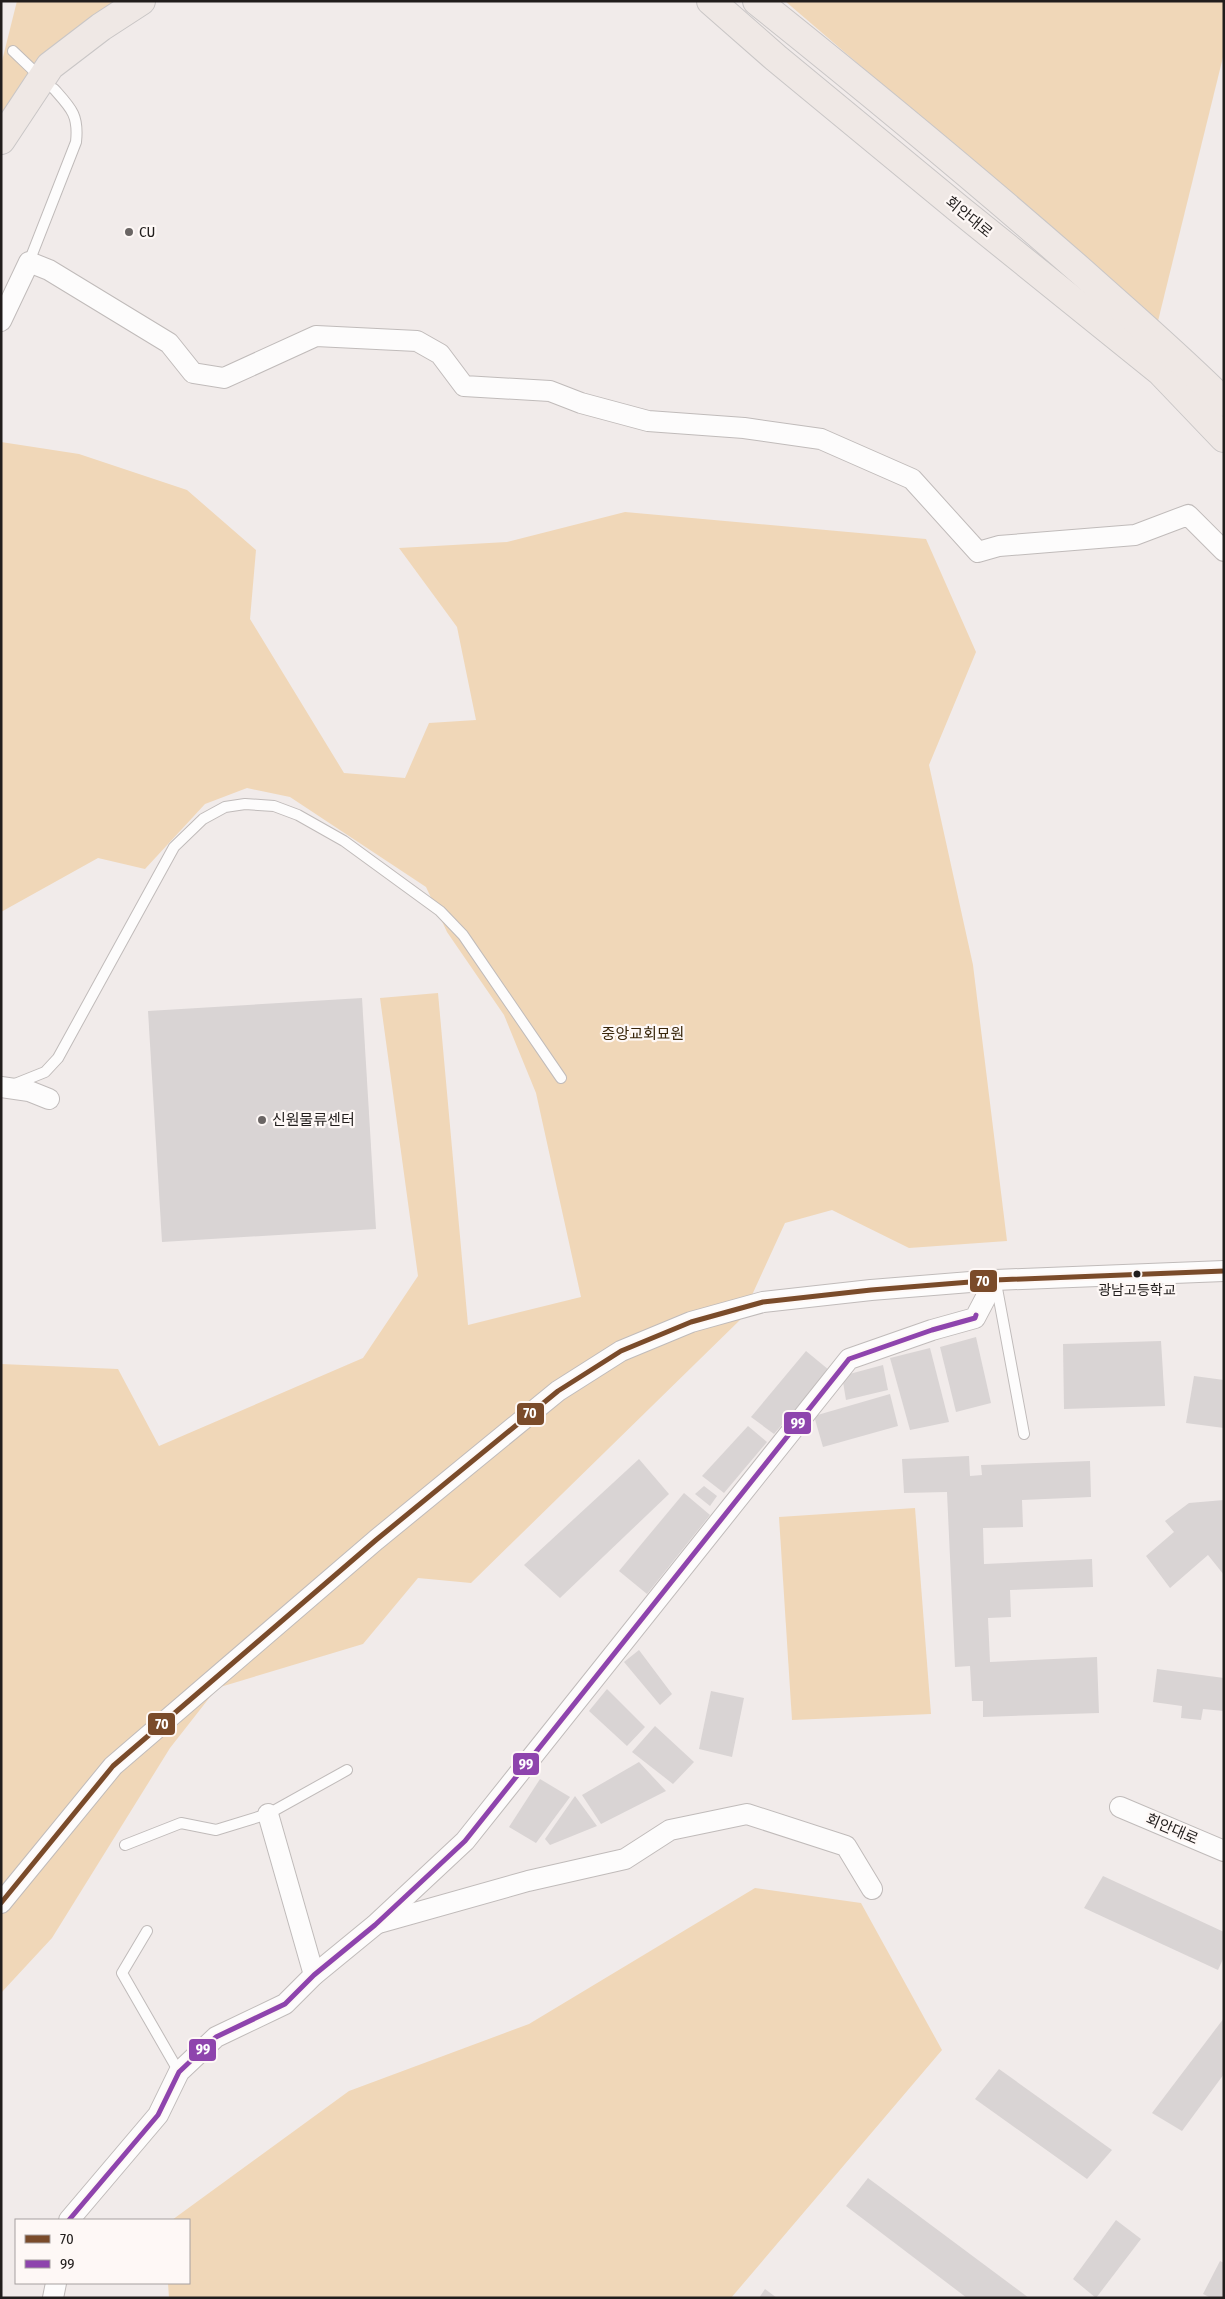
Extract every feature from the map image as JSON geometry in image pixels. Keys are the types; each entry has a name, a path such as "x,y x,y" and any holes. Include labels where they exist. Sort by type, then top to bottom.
{"highway":[{"path":"1,140 50,66 101,27 141,1"},
{"path":"688,1 751,37"},
{"name":"회안대로","path":"711,1 751,37 959,209 1160,371 1224,438"},
{"name":"회안대로","path":"757,1 857,81 1038,234 1187,365 1224,402"}],"street":[{"path":"1,321 29,262 49,270 169,343 193,373 224,378 316,336 417,341 440,354 464,386 550,391 581,403 648,421 744,428 821,439 912,479 978,552 999,546 1134,535 1188,515 1224,551"},
{"path":"3,1087 30,1091 49,1099"},
{"path":"1,1903 112,1766 376,1540 543,1403 558,1391 613,1356 691,1322 763,1302 872,1290 995,1280 1224,1271"},
{"path":"70,2219 158,2115 179,2072 216,2038 285,2004 314,1975 375,1925 465,1841 849,1359 932,1330 975,1318 995,1280"},
{"name":"회안대로","path":"1120,1807 1224,1851"},
{"path":"268,1814 314,1975"},
{"path":"375,1925 528,1880 625,1859 670,1830 747,1814 846,1846 872,1889"},
{"path":"53,2298 56,2284"}],"lane":[{"path":"13,51 33,70"},
{"path":"29,262 76,142 78,126 73,111 54,89"},
{"path":"3,1087 30,1079 45,1072 58,1058 174,847 203,819 225,807 245,804 274,806 298,815 344,841 440,911 462,935 561,1078"},
{"path":"995,1280 1024,1434"},
{"path":"125,1845 181,1823 216,1830 268,1814 347,1770"},
{"path":"147,1931 122,1973 179,2072"}],"green space":[{"path":"17,1 130,1 1,119 1,65"},
{"path":"785,1 1224,1 1224,53 1158,321"},
{"name":"중앙교회묘원","path":"1,442 79,454 187,490 256,550 250,619 344,773 405,778 429,723 476,720 457,627 399,548 507,542 625,512 926,539 976,652 929,765 973,965 1007,1241 909,1248 832,1210 785,1223 741,1319 471,1583 418,1578 363,1644 217,1688 170,1748 52,1938 1,1993 1,1364 118,1369 159,1446 363,1358 418,1276 380,998 438,993 468,1325 581,1297 536,1093 504,1015 447,932 426,887 290,797 247,788 205,804 145,869 98,858 1,912"},
{"path":"915,1508 931,1714 792,1720 779,1517"},
{"path":"755,1888 861,1903 942,2050 731,2298 169,2298 168,2284 190,2284 190,2219 173,2219 349,2091 529,2024"}],"building":[{"name":"신원물류센터","path":"362,998 376,1229 162,1242 148,1011"},
{"path":"976,1337 991,1403 956,1412 940,1347"},
{"path":"1161,1341 1165,1406 1064,1409 1063,1344"},
{"path":"930,1348 949,1422 910,1430 890,1358"},
{"path":"806,1351 829,1370 774,1434 751,1417"},
{"path":"883,1365 888,1390 846,1400 842,1376"},
{"path":"1194,1376 1224,1380 1224,1428 1186,1423"},
{"path":"890,1394 898,1426 823,1447 814,1416"},
{"path":"748,1426 767,1442 724,1493 702,1476"},
{"path":"969,1456 970,1476 982,1475 981,1465 1090,1461 1091,1497 1022,1500 1023,1527 983,1528 984,1564 1092,1559 1093,1587 1010,1590 1011,1617 988,1618 990,1662 1097,1657 1099,1713 983,1717 983,1701 972,1701 970,1666 955,1667 947,1492 904,1493 902,1459"},
{"path":"639,1459 669,1494 560,1598 524,1565"},
{"path":"704,1486 717,1496 710,1506 695,1494"},
{"path":"684,1493 710,1515 647,1594 619,1571"},
{"path":"1224,1500 1224,1575 1208,1555 1170,1588 1146,1556 1174,1532 1165,1521 1189,1503"},
{"path":"639,1650 672,1694 660,1705 624,1662"},
{"path":"1157,1669 1224,1678 1224,1711 1203,1709 1201,1720 1181,1718 1182,1706 1153,1702"},
{"path":"607,1689 645,1727 627,1746 589,1711"},
{"path":"711,1691 744,1698 732,1757 699,1749"},
{"path":"655,1726 694,1762 673,1784 632,1752"},
{"path":"639,1762 666,1791 601,1824 582,1795"},
{"path":"540,1779 570,1797 536,1843 509,1827"},
{"path":"575,1796 597,1826 550,1845 545,1839"},
{"path":"1103,1876 1224,1932 1224,1957 1218,1970 1084,1908"},
{"path":"1224,2018 1224,2074 1182,2131 1152,2113"},
{"path":"999,2069 1112,2150 1087,2179 975,2099"},
{"path":"868,2178 1029,2298 967,2298 846,2206"},
{"path":"1116,2220 1141,2239 1096,2298 1073,2279"},
{"path":"1220,2261 1224,2263 1224,2298 1211,2298 1203,2294"},
{"path":"765,2289 777,2298 759,2298"}],"transit line":[{"name":"70","path":"1,1903 113,1766 376,1540 558,1391 621,1351 691,1322 763,1302 871,1290 995,1280 1224,1271"},
{"name":"99","path":"70,2219 158,2115 179,2072 216,2037 285,2004 314,1975 375,1925 465,1841 849,1359 932,1330 975,1318 976,1315"}],"place":[{"name":"CU","path":"129,232"},
{"name":"신원물류센터","path":"262,1120"},
{"name":"광남고등학교","path":"1137,1274"}]}
